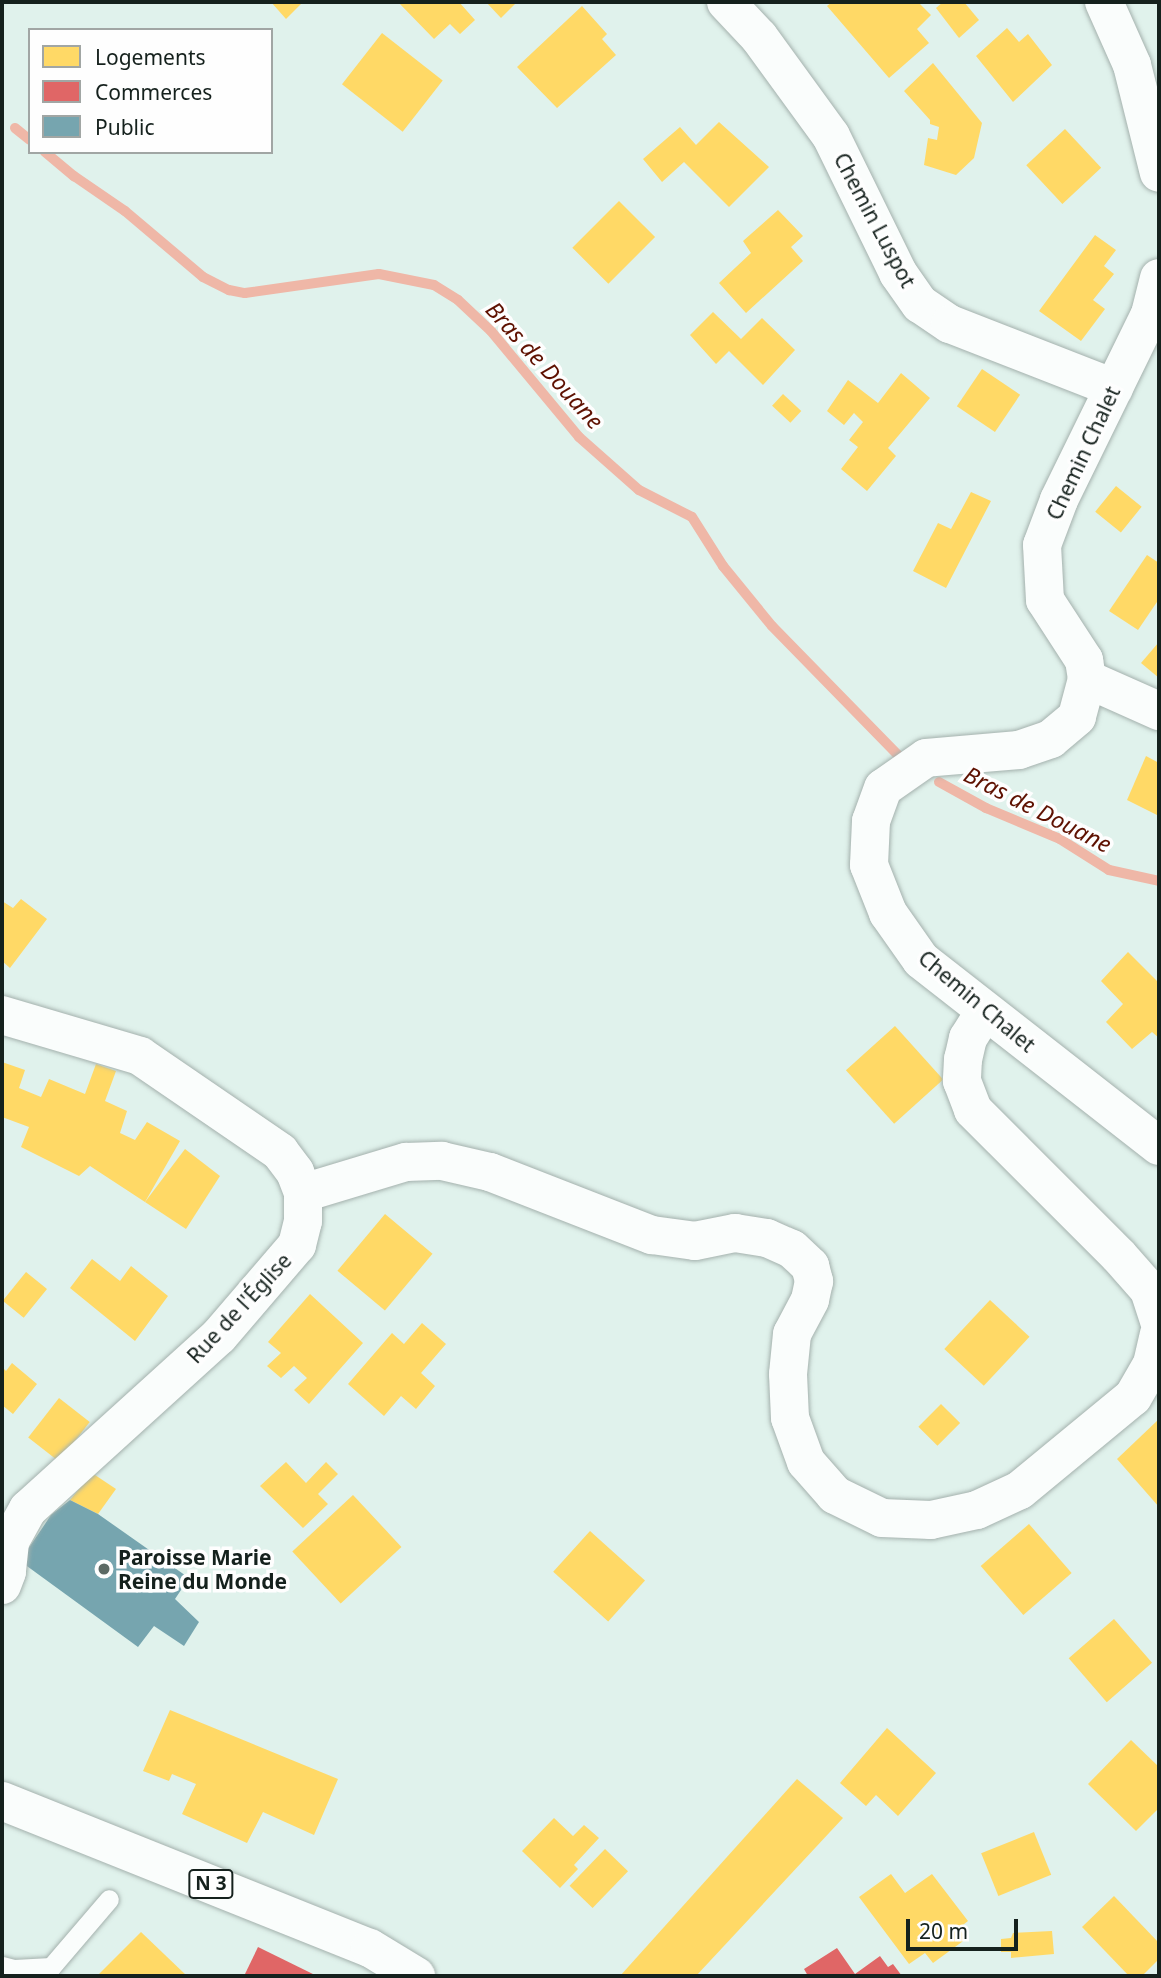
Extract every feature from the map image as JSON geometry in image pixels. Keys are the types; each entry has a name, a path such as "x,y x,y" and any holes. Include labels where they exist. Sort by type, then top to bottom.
{"street":[{"name":"Chemin Luspot","path":"726,2 759,37 831,136 898,273 920,303 950,324 1114,388"},
{"path":"1104,2 1132,65 1159,173"},
{"name":"Chemin Chalet","path":"1159,278 1150,314 1059,500 1042,545 1045,600 1084,660 1087,678 1077,717 1051,739 1019,750 926,758 883,788 871,821 869,865 888,913 921,960 1159,1146"},
{"path":"1087,678 1159,711"},
{"path":"985,1011 968,1038 963,1059 962,1081 973,1110 1119,1256 1149,1290 1159,1320"},
{"name":"Rue de l'Église","path":"2,1015 140,1056 280,1152 295,1172 303,1192 303,1221 297,1245 219,1336 28,1509 10,1542 7,1572 2,1584"},
{"path":"303,1192 406,1162 442,1161 491,1172 652,1236 695,1241 735,1233 767,1238 792,1249 810,1266 814,1281 810,1300 792,1334 788,1374 790,1418 806,1462 835,1495 882,1518 930,1520 977,1510 1020,1490 1133,1397 1152,1364 1159,1334"},
{"name":"N 3","path":"2,1801 370,1948 416,1976"}],"lane":[{"path":"2,1966 59,1971 109,1899"}],"building: Logements":[{"path":"271,2 303,2 286,19"},
{"path":"398,2 459,2 475,20 460,34 450,24 434,39"},
{"path":"486,2 517,2 501,18"},
{"path":"832,2 918,2 931,15 917,29 929,43 889,78 827,6"},
{"path":"943,2 964,2 979,20 959,38 936,8"},
{"path":"582,6 607,34 602,39 616,55 557,108 517,67"},
{"path":"1007,28 1019,42 1028,34 1052,65 1013,102 976,56"},
{"path":"382,33 443,80 403,132 342,84"},
{"path":"933,63 982,123 974,158 956,175 924,165 928,138 937,140 939,127 930,124 930,120 904,91"},
{"path":"719,122 769,167 729,207 684,162 662,182 643,159 680,127 696,145"},
{"path":"1065,129 1101,168 1062,204 1026,165"},
{"path":"619,201 655,237 608,284 572,248"},
{"path":"778,210 803,236 791,247 803,261 746,313 719,283 751,253 743,241"},
{"path":"1095,235 1116,250 1104,266 1114,274 1093,300 1105,309 1081,341 1039,311"},
{"path":"713,312 741,339 762,318 795,350 763,385 729,351 716,364 690,335"},
{"path":"982,369 1020,395 995,432 957,406"},
{"path":"901,373 930,398 888,448 896,456 867,491 841,469 858,447 849,440 863,422 854,413 844,425 827,411 848,380 878,403"},
{"path":"783,394 801,411 790,423 772,406"},
{"path":"1116,486 1142,507 1121,532 1095,512"},
{"path":"971,492 991,501 946,588 913,571 938,523 951,529"},
{"path":"1147,555 1159,563 1159,599 1138,630 1109,611"},
{"path":"1159,642 1159,678 1141,663"},
{"path":"1146,756 1159,763 1159,816 1127,800"},
{"path":"21,899 47,919 10,968 2,961 2,901 13,908"},
{"path":"1128,952 1159,983 1159,1038 1152,1032 1132,1049 1106,1022 1123,1004 1101,981"},
{"path":"895,1026 943,1080 894,1124 846,1070"},
{"path":"2,1062 25,1070 19,1088 41,1097 49,1079 85,1094 96,1064 116,1071 105,1101 127,1111 120,1133 135,1140 147,1122 180,1141 145,1202 90,1166 79,1176 21,1147 29,1127 2,1117"},
{"path":"185,1149 220,1176 186,1229 145,1202"},
{"path":"385,1214 432,1254 385,1311 337,1271"},
{"path":"92,1259 120,1281 131,1266 168,1296 135,1341 70,1288"},
{"path":"26,1272 47,1289 24,1318 3,1301"},
{"path":"310,1294 363,1343 309,1404 294,1390 307,1378 294,1366 281,1378 267,1366 281,1353 268,1342"},
{"path":"990,1300 1029,1337 984,1386 944,1349"},
{"path":"422,1323 446,1344 421,1373 435,1386 416,1409 401,1396 384,1416 348,1384 392,1333 404,1344"},
{"path":"12,1363 37,1384 13,1414 2,1405 2,1367 6,1371"},
{"path":"59,1398 90,1422 59,1461 28,1437"},
{"path":"941,1404 960,1423 937,1446 918,1427"},
{"path":"1159,1419 1159,1507 1117,1459"},
{"path":"286,1462 306,1483 326,1462 338,1474 318,1494 328,1504 303,1528 260,1486"},
{"path":"92,1473 116,1489 98,1514 70,1500"},
{"path":"353,1495 401,1547 341,1604 292,1552"},
{"path":"1029,1524 1072,1573 1023,1615 981,1566"},
{"path":"590,1531 645,1581 608,1621 553,1572"},
{"path":"1114,1619 1152,1663 1107,1702 1069,1658"},
{"path":"170,1710 338,1779 314,1835 263,1812 247,1843 182,1814 196,1784 172,1774 169,1781 143,1771"},
{"path":"887,1728 936,1773 898,1816 876,1795 866,1806 840,1783"},
{"path":"1131,1740 1159,1767 1159,1808 1136,1831 1088,1784"},
{"path":"797,1779 843,1818 696,1976 620,1976"},
{"path":"554,1818 573,1836 584,1825 599,1838 574,1865 578,1869 560,1888 522,1851"},
{"path":"1034,1832 1051,1875 998,1896 981,1853"},
{"path":"605,1849 628,1871 593,1908 570,1886"},
{"path":"891,1874 905,1893 932,1874 968,1921 959,1928 966,1939 933,1963 925,1953 909,1964 859,1897"},
{"path":"1114,1896 1159,1943 1159,1959 1142,1976 1129,1976 1082,1927"},
{"path":"1052,1931 1054,1954 1011,1958 1011,1952 1001,1952 1001,1939 1011,1938 1013,1933"},
{"path":"141,1932 187,1976 97,1976"}],"building: Commerces":[{"path":"258,1947 317,1976 244,1976"},
{"path":"837,1948 855,1974 880,1956 888,1967 893,1964 902,1976 808,1976 804,1969"}],"building: Public":[{"name":"Paroisse Marie Reine du Monde","path":"70,1500 98,1514 189,1578 175,1599 199,1622 184,1646 154,1626 138,1647 20,1561 51,1515"}],"waterway":[{"name":"Bras de Douane","path":"15,128 28,138"},
{"name":"Bras de Douane","path":"47,154 125,211 203,277 229,290 245,293 379,274 434,285 458,300 491,331 579,437 639,490 692,517 723,566 772,626 898,755"},
{"name":"Bras de Douane","path":"939,782 986,808 1060,839 1109,870 1159,881"}],"place":[{"name":"Paroisse Marie Reine du Monde","path":"104,1569"}]}
